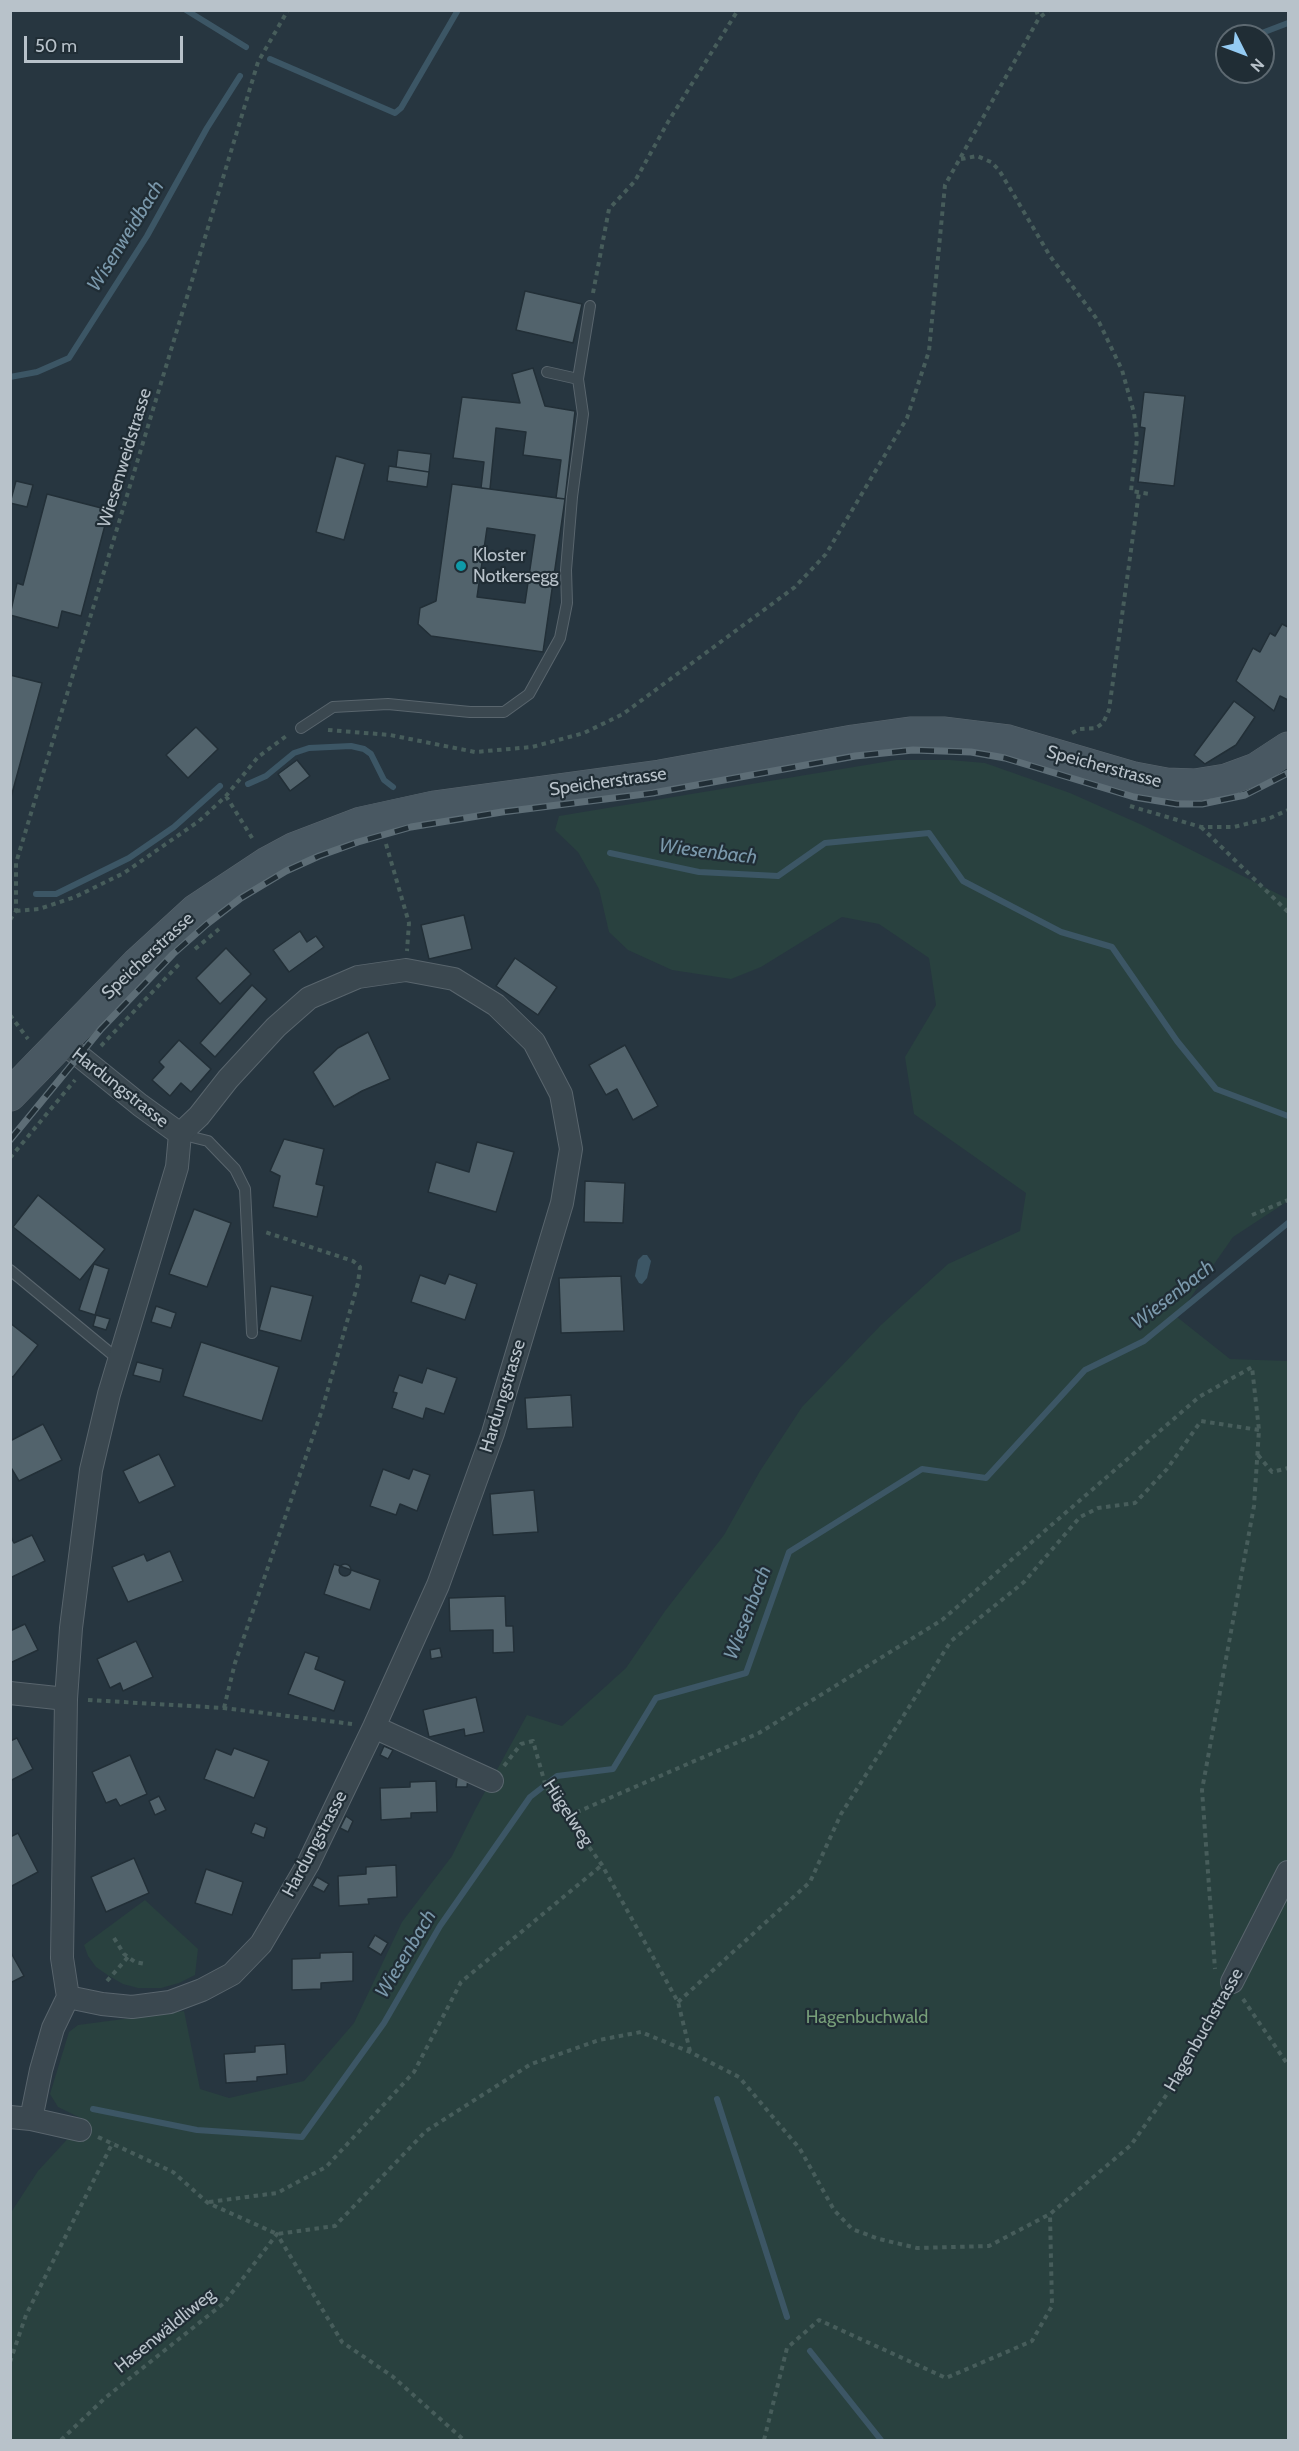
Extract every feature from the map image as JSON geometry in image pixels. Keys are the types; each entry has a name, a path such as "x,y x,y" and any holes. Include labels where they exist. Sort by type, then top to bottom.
{"main road":[{"name":"Speicherstrasse","path":"10,1095 137,964 174,929 220,892 267,863 323,836 361,823 397,814 502,796 660,776 910,733 943,733 1008,741 1134,778 1166,784 1195,785 1226,780 1256,770 1288,748"}],"street":[{"name":"Hardungstrasse","path":"406,970 454,979 496,1005 534,1042 561,1094 571,1149 562,1203 489,1444 438,1585 367,1726 308,1864 261,1944 232,1974 202,1990 170,2002 132,2007 68,1997 62,1958 74,1699 71,1628 91,1470 119,1361 177,1167 180,1134 199,1116 228,1079 276,1027 309,998 358,977 406,970"},
{"name":"Hardungstrasse","path":"61,1041 180,1134"},
{"path":"10,1693 74,1699"},
{"path":"367,1726 492,1781"},
{"name":"Hagenbuchstrasse","path":"1222,1983 1288,1872"},
{"path":"68,1997 53,2028 41,2070 20,2118 80,2130"}],"lane":[{"path":"301,728 333,707 388,704 470,712 504,712 529,694 560,638 567,603 566,570 572,497 583,414 578,379 590,306"},
{"path":"547,372 578,379"},
{"path":"180,1134 208,1141 235,1169 245,1189 252,1333"},
{"path":"10,1270 119,1361"}],"path":[{"name":"Wiesenweidstrasse","path":"16,911 16,863 258,62 288,10"},
{"path":"590,306 609,208 635,181 668,122 738,10"},
{"path":"1036,10 1039,18"},
{"path":"10,920 16,911 39,909 75,897 124,873 199,820 226,796 258,758 283,737 301,728 390,735 475,752 532,747 584,733 624,714 795,587 826,554 907,418 929,351 945,185 1039,18 1050,10"},
{"path":"961,159 977,156 991,162 999,170 1050,256 1099,322 1122,370 1134,413 1137,439 1131,491 1149,494"},
{"path":"1068,738 1074,731 1096,728 1102,723 1109,710 1139,492"},
{"path":"226,796 267,863"},
{"path":"1122,803 1201,827 1234,827 1270,818 1288,810"},
{"path":"1201,827 1288,912"},
{"path":"375,847 393,842"},
{"path":"386,844 409,923"},
{"path":"190,954 223,925"},
{"path":"102,1053 102,1044 182,961"},
{"path":"10,1158 81,1073"},
{"path":"1252,1215 1288,1200"},
{"path":"224,1708 235,1663 322,1410 358,1282 360,1267 352,1261 254,1228"},
{"path":"568,1816 759,1733 942,1620 1199,1397 1252,1367 1258,1430 1254,1506 1202,1790 1222,1983 1219,2005"},
{"path":"678,2002 810,1882 841,1814 951,1641 1024,1582 1080,1517 1098,1508 1135,1503 1167,1469 1201,1421 1258,1430"},
{"path":"1257,1454 1272,1472 1288,1468"},
{"path":"74,1699 224,1708 367,1726"},
{"name":"Hügelweg","path":"492,1781 521,1744 533,1741 546,1785 602,1865 678,2002 690,2052"},
{"path":"208,2202 277,2193 326,2167 414,2072 461,1982 602,1865"},
{"path":"114,1938 117,1947 128,1957 135,1962 145,1964"},
{"path":"107,1981 128,1957"},
{"path":"1222,1983 1288,2066"},
{"name":"Hagenbuchstrasse","path":"277,2234 335,2226 426,2131 531,2064 599,2040 641,2032 690,2052 739,2077 800,2149 834,2210 852,2229 879,2239 917,2248 988,2246 1050,2214 1131,2145 1184,2070 1219,2005 1222,1983"},
{"path":"80,2130 113,2142 173,2172 208,2202 277,2234 342,2342 392,2376 464,2440"},
{"path":"10,2362 26,2315 113,2142"},
{"path":"764,2440 787,2348 819,2320 946,2378 1032,2341 1052,2306 1050,2214"},
{"name":"Hasenwäldliweg","path":"61,2440 105,2398 224,2303 277,2234"}],"green space":[{"name":"Hagenbuchwald","path":"896,760 950,760 985,763 1070,793 1142,825 1288,899 1288,1201 1233,1237 1177,1317 1230,1359 1288,1361 1288,2440 11,2440 10,2214 38,2171 85,2120 58,2107 50,2094 69,2032 78,2025 184,2011 200,2089 229,2098 304,2081 354,2023 402,1922 452,1856 527,1715 562,1726 626,1668 665,1611 724,1535 760,1471 802,1407 881,1325 948,1264 1020,1231 1026,1193 914,1114 905,1057 936,1005 929,958 879,924 842,917 761,967 731,979 672,970 628,950 609,932 599,889 578,852 555,830 559,816"},
{"path":"145,1900 198,1949 195,1975 161,1988 138,1988 123,1984 109,1976 96,1967 88,1956 84,1945"}],"water":[{"path":"643,1255 647,1255 651,1261 647,1278 642,1284 635,1276 638,1260"}],"building":[{"path":"525,291 582,304 573,343 516,330"},
{"path":"533,368 545,406 575,411 565,499 556,498 561,460 523,455 526,432 496,428 490,489 481,488 484,462 453,458 462,397 520,403 512,374"},
{"path":"1144,392 1185,396 1174,486 1138,482 1145,428 1140,427"},
{"path":"398,450 431,454 429,472 396,467"},
{"path":"336,456 365,464 344,540 316,532"},
{"path":"389,466 429,472 427,487 387,481"},
{"path":"16,481 33,485 27,507 10,503"},
{"name":"Kloster Notkersegg","path":"452,484 565,499 543,652 431,636 418,624 420,608 436,601","holes":["487,528 535,535 525,603 477,597"]},
{"path":"47,494 109,510 81,616 62,611 58,628 10,615 17,583 23,585"},
{"path":"1282,624 1288,627 1288,700 1280,696 1274,711 1236,681 1253,648 1260,652 1270,633 1275,636"},
{"path":"10,675 42,683 10,801"},
{"path":"1234,701 1255,717 1236,745 1205,764 1194,755"},
{"path":"196,727 218,749 188,778 166,755"},
{"path":"297,760 310,776 290,791 278,774"},
{"path":"464,915 472,949 429,959 421,925"},
{"path":"300,931 307,942 316,936 324,947 289,972 273,950"},
{"path":"226,948 251,974 220,1004 196,978"},
{"path":"515,958 557,987 538,1015 496,986"},
{"path":"252,985 267,999 215,1057 200,1043"},
{"path":"368,1032 390,1079 334,1107 313,1072 338,1048"},
{"path":"179,1040 211,1069 191,1092 181,1083 170,1096 152,1080 164,1067 159,1062"},
{"path":"625,1045 658,1106 633,1120 617,1089 606,1095 589,1065"},
{"path":"284,1139 324,1149 316,1184 324,1186 317,1217 273,1207 280,1176 270,1171"},
{"path":"477,1142 514,1152 496,1212 428,1192 436,1162 469,1172"},
{"path":"585,1181 625,1183 623,1223 584,1222"},
{"path":"38,1195 105,1249 80,1280 13,1227"},
{"path":"194,1209 231,1223 207,1287 169,1274"},
{"path":"94,1264 109,1269 95,1315 79,1310"},
{"path":"449,1274 477,1284 465,1320 411,1302 420,1275 445,1284"},
{"path":"621,1276 624,1331 561,1333 559,1278"},
{"path":"271,1286 313,1296 301,1341 259,1330"},
{"path":"156,1306 176,1313 171,1328 151,1322"},
{"path":"96,1315 110,1319 106,1330 93,1326"},
{"path":"10,1323 38,1345 13,1377 10,1375"},
{"path":"201,1342 279,1367 262,1421 183,1396"},
{"path":"137,1362 163,1369 160,1382 133,1375"},
{"path":"427,1368 457,1378 444,1414 426,1408 423,1419 392,1408 397,1393 393,1392 399,1375 422,1383"},
{"path":"571,1395 573,1427 527,1429 525,1398"},
{"path":"43,1424 62,1460 19,1481 10,1466 10,1441"},
{"path":"159,1454 175,1486 139,1503 123,1471"},
{"path":"383,1469 409,1479 413,1469 430,1475 417,1511 400,1504 396,1515 370,1506"},
{"path":"534,1490 538,1532 493,1535 490,1494"},
{"path":"10,1535 14,1543 32,1535 45,1561 10,1578"},
{"path":"170,1551 183,1581 128,1602 112,1567 144,1554 147,1561"},
{"path":"334,1564 380,1580 370,1610 324,1594"},
{"path":"347,1564 350,1565 350,1575 343,1576 340,1575 339,1568 340,1565"},
{"path":"505,1596 506,1626 513,1626 514,1652 493,1653 493,1630 450,1631 449,1598"},
{"path":"25,1624 38,1650 10,1663 10,1631"},
{"path":"136,1641 153,1677 123,1691 120,1683 110,1688 97,1659"},
{"path":"440,1648 442,1657 431,1659 430,1650"},
{"path":"305,1652 319,1657 315,1669 345,1681 334,1711 288,1694"},
{"path":"476,1697 484,1732 465,1736 464,1729 429,1737 423,1710"},
{"path":"17,1738 33,1769 10,1781 10,1741"},
{"path":"384,1746 393,1750 388,1759 380,1755"},
{"path":"234,1748 269,1761 254,1798 204,1779 216,1749 231,1755"},
{"path":"130,1755 147,1794 120,1806 116,1799 106,1803 92,1772"},
{"path":"457,1778 468,1778 467,1787 456,1787"},
{"path":"436,1781 437,1812 411,1813 411,1818 381,1820 380,1788 410,1787 410,1782"},
{"path":"159,1796 166,1810 155,1815 149,1801"},
{"path":"346,1816 353,1821 348,1832 340,1828"},
{"path":"255,1823 267,1828 264,1838 251,1833"},
{"path":"18,1833 38,1872 10,1887 10,1837"},
{"path":"134,1858 149,1893 106,1912 91,1877"},
{"path":"396,1865 397,1897 368,1899 369,1904 339,1906 338,1876 366,1874 366,1867"},
{"path":"206,1869 243,1882 232,1915 195,1903"},
{"path":"317,1877 329,1884 324,1892 312,1886"},
{"path":"375,1935 388,1943 381,1955 368,1947"},
{"path":"10,1951 24,1976 10,1983"},
{"path":"353,1952 353,1981 321,1983 321,1989 292,1990 292,1959 320,1958 320,1953"},
{"path":"285,2044 287,2074 257,2077 257,2081 226,2083 224,2054 255,2052 255,2046"}],"waterway":[{"path":"186,10 246,47"},
{"path":"270,59 395,113 401,108 458,10"},
{"path":"1275,28 1288,23"},
{"name":"Wisenweidbach","path":"10,377 37,372 69,358 147,236 207,128 240,76"},
{"path":"248,784 266,776 294,753 309,748 351,746 364,749 371,754 384,780 393,787"},
{"path":"36,894 56,894 129,858 174,827 220,786"},
{"name":"Wiesenbach","path":"610,853 699,872 778,876 825,843 929,833 963,881 1061,932 1112,947 1177,1041 1216,1089 1288,1116"},
{"name":"Wiesenbach","path":"93,2109 197,2130 302,2137 384,2023 440,1926 530,1797 557,1776 613,1769 656,1698 746,1673 789,1552 922,1469 986,1478 1085,1370 1144,1341 1288,1223"},
{"path":"717,2099 787,2317"},
{"path":"810,2351 881,2440"}],"railway":[{"path":"10,1140 101,1029 173,954 207,924 241,898 286,871 358,842 411,827 502,812 653,793 855,756 913,750 971,752 1005,758 1134,797 1177,804 1202,804 1245,795 1288,773"}],"place":[{"name":"Kloster Notkersegg","path":"461,566"}]}
